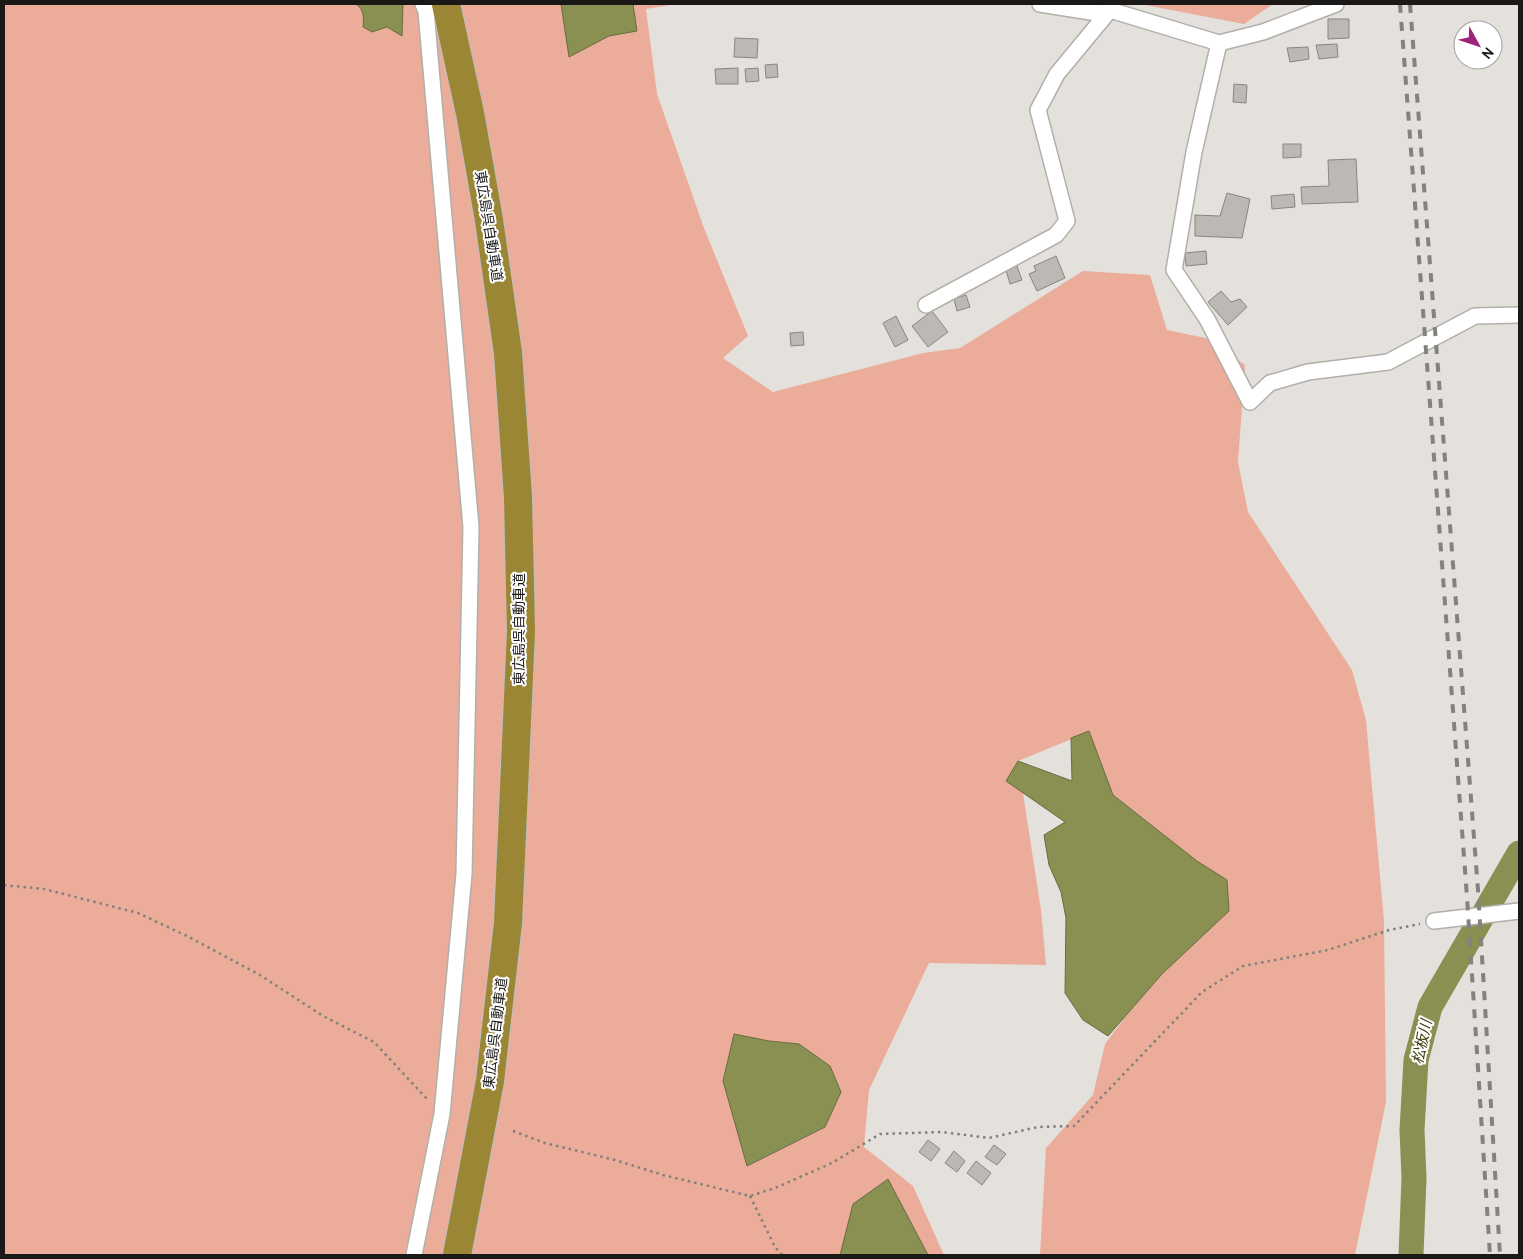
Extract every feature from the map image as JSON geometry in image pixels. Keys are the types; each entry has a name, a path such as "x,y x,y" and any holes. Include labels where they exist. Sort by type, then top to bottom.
{"highway":[{"name":"東広島呉自動車道","path":"446,4 477,152 508,353 518,497 521,631 508,923 490,1081 456,1255"}],"street":[{"path":"414,1255 442,1114 464,874 471,527 426,11 423,4"},
{"path":"1040,4 1096,13 1110,10 1219,43 1263,32 1336,4"},
{"path":"926,305 1056,235 1068,221 1038,110 1057,74 1110,10"},
{"path":"1219,43 1194,152 1174,270 1207,319 1250,402 1270,382 1308,372 1388,362 1475,316 1519,315"},
{"path":"1434,921 1519,911"}],"path":[{"path":"4,885 44,889 138,913 187,936 260,975 323,1016 374,1042 442,1114"},
{"path":"513,1131 545,1144 615,1160 664,1175 750,1196 775,1188 832,1163 880,1134 942,1132 989,1138 1038,1127 1074,1126 1202,992 1243,966 1328,950 1389,930 1434,921"},
{"path":"750,1196 775,1247 782,1255"}],"shaded area":[{"path":"4,4 676,4 646,9 657,94 704,228 748,336 723,358 773,392 923,353 960,348 1083,271 1150,275 1167,330 1210,339 1245,365 1238,462 1248,512 1352,670 1366,720 1384,921 1386,1102 1355,1255 1040,1255 1046,1148 1093,1095 1105,1044 1227,880 1197,861 1113,795 1089,732 1018,761 1041,910 1046,965 929,963 869,1090 864,1147 913,1186 944,1255 4,1255"},
{"path":"356,4 403,4 402,36 387,27 372,32 363,27 362,11"},
{"path":"561,4 633,4 637,31 609,36 569,57"},
{"path":"1140,4 1273,4 1244,24"},
{"path":"1089,731 1113,795 1197,861 1227,880 1229,911 1162,974 1108,1036 1083,1020 1065,993 1066,918 1061,892 1049,865 1044,835 1065,822 1006,781 1018,761 1072,781 1071,738"},
{"path":"734,1034 769,1041 799,1044 830,1066 841,1092 825,1127 747,1166 723,1081"},
{"path":"888,1179 928,1255 840,1255 853,1204"}],"building":[{"path":"1328,19 1349,19 1349,38 1328,39"},
{"path":"735,38 758,39 757,58 734,57"},
{"path":"1337,44 1338,57 1319,59 1316,45"},
{"path":"1308,47 1309,59 1290,62 1287,48"},
{"path":"777,64 778,77 766,78 765,65"},
{"path":"738,68 738,84 716,84 715,69"},
{"path":"758,68 759,81 746,82 745,69"},
{"path":"1234,84 1247,85 1246,103 1233,102"},
{"path":"1283,144 1301,144 1301,157 1283,158"},
{"path":"1356,159 1358,202 1302,204 1301,187 1329,186 1328,160"},
{"path":"1227,193 1250,199 1242,238 1195,236 1195,215 1220,216"},
{"path":"1294,194 1295,207 1272,209 1271,196"},
{"path":"1206,251 1207,264 1186,266 1185,253"},
{"path":"1056,256 1065,278 1037,291 1029,274 1036,271 1034,266"},
{"path":"1017,266 1022,280 1010,284 1006,270"},
{"path":"1221,291 1231,302 1240,299 1247,307 1228,325 1208,302"},
{"path":"966,295 970,307 957,311 954,299"},
{"path":"932,311 948,332 928,347 912,326"},
{"path":"896,316 908,340 895,347 883,323"},
{"path":"803,332 804,345 791,346 790,333"},
{"path":"928,1140 940,1149 931,1161 919,1152"},
{"path":"994,1145 1006,1154 997,1165 985,1157"},
{"path":"954,1151 965,1161 957,1172 945,1163"},
{"path":"976,1161 991,1173 982,1185 967,1173"}],"waterway":[{"name":"松板川","path":"1411,1255 1414,1178 1412,1130 1416,1060 1430,1007 1519,853"}],"railway":[{"path":"1400,4 1467,897 1490,1255"},
{"path":"1410,4 1478,890 1500,1255"}]}
